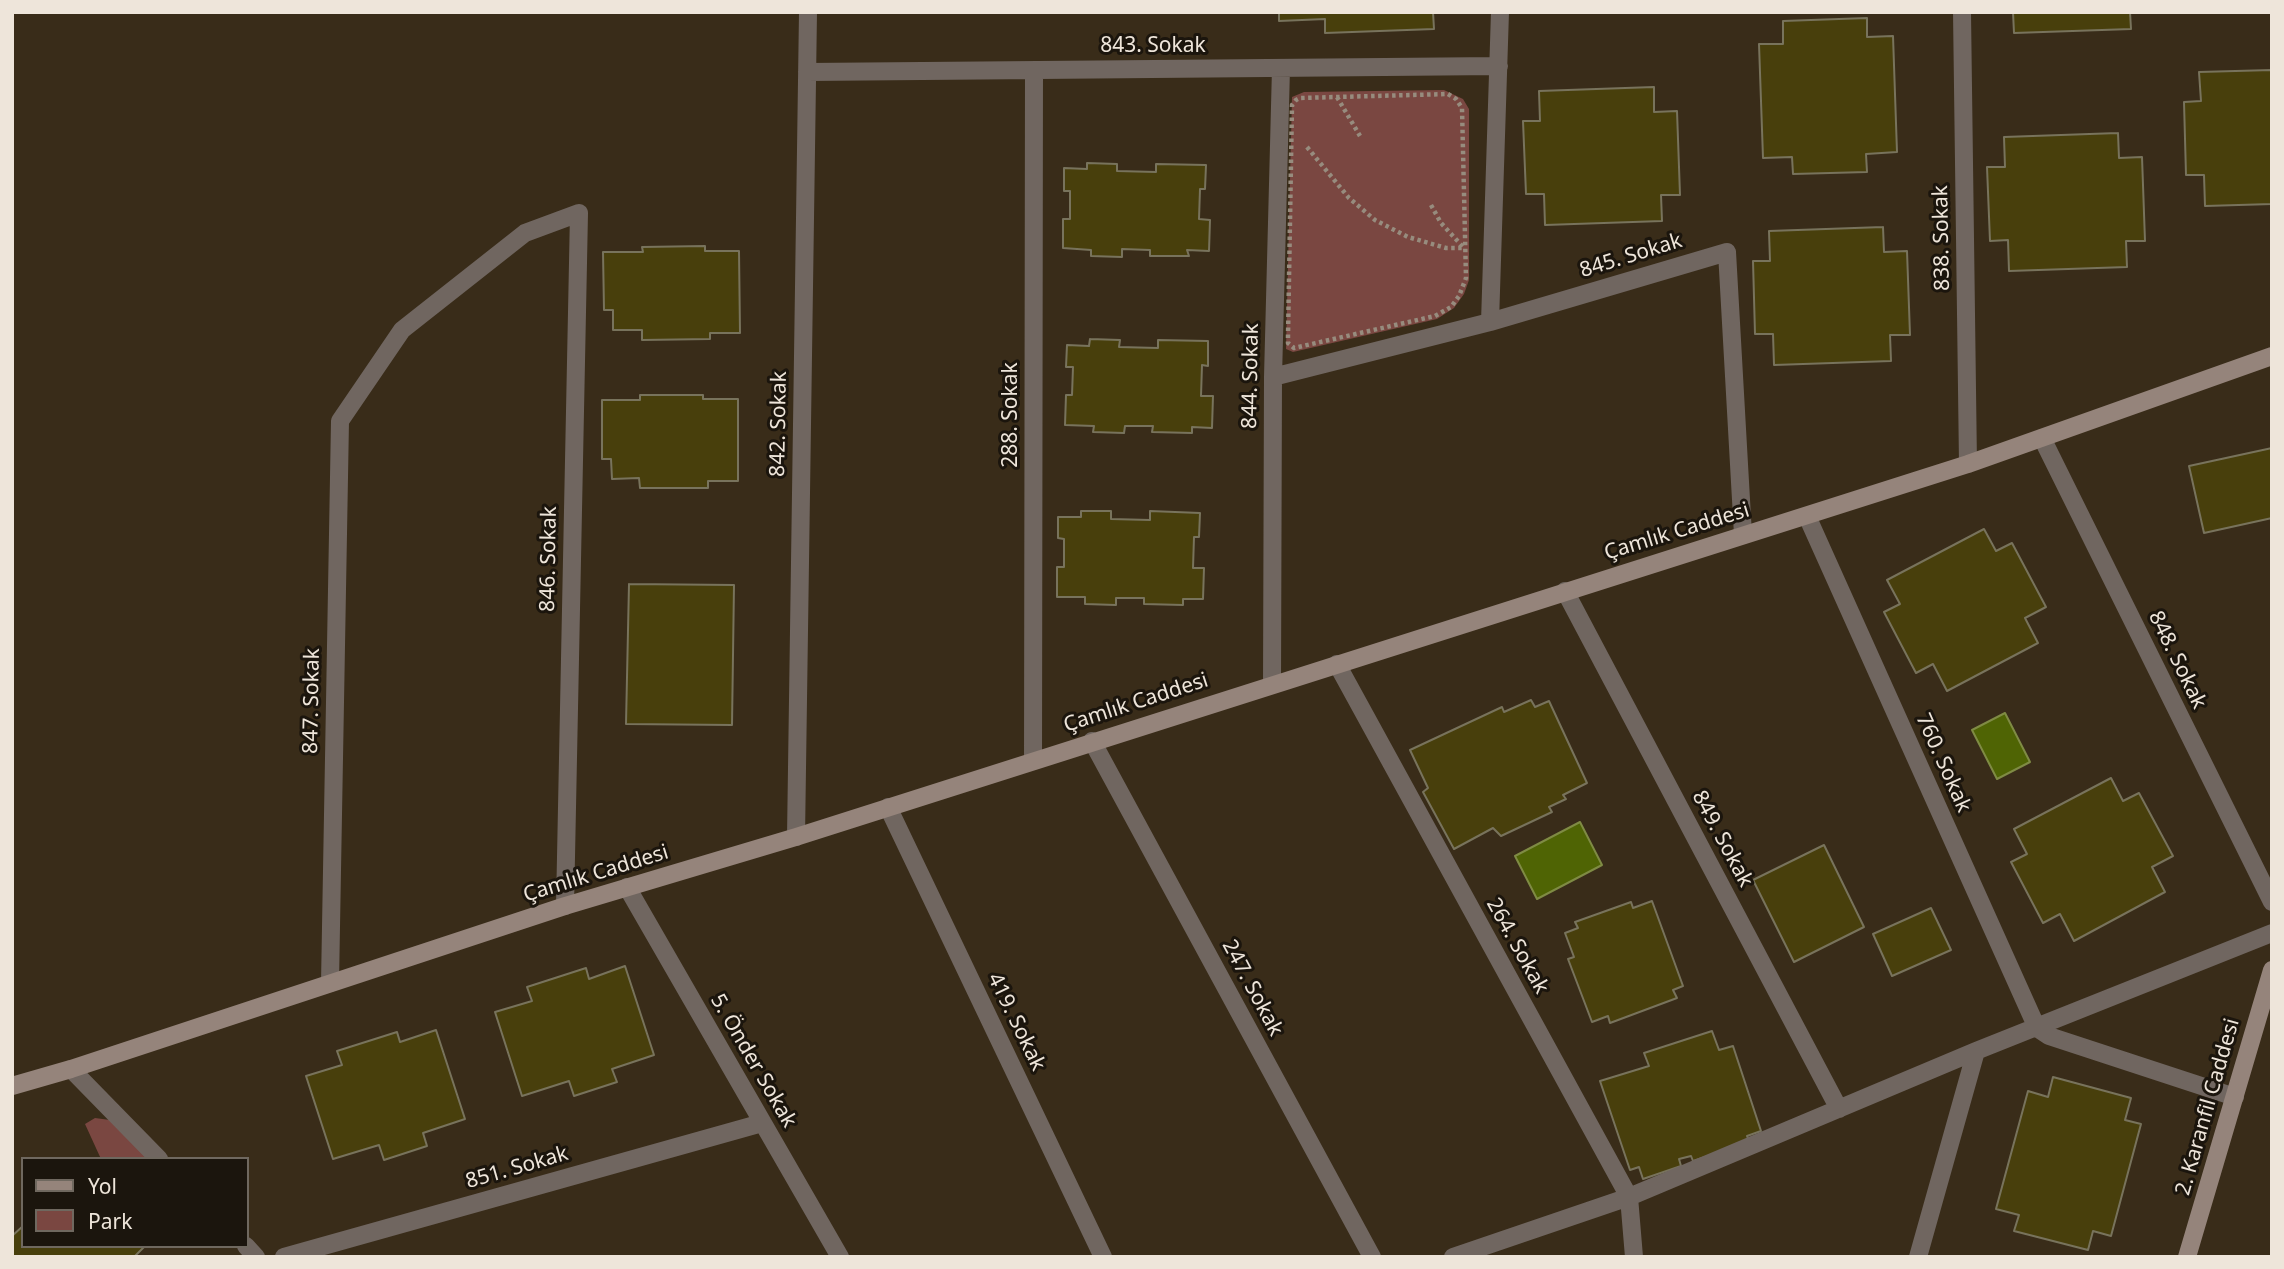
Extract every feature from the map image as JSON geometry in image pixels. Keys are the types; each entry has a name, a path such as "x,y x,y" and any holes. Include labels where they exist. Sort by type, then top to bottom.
{"main road":[{"name":"Çamlık Caddesi","path":"12,1086 565,906 796,837 1968,464 2272,356"},
{"name":"2. Karanfil Caddesi","path":"2187,1257 2272,970"}],"street":[{"name":"842. Sokak","path":"796,837 808,12"},
{"path":"1490,322 1500,12"},
{"name":"838. Sokak","path":"1962,12 1968,464"},
{"name":"843. Sokak","path":"807,72 1499,66"},
{"name":"844. Sokak","path":"1272,684 1273,377 1281,68"},
{"name":"288. Sokak","path":"1033,760 1034,70"},
{"name":"847. Sokak","path":"330,983 340,421 402,330 525,233 579,213"},
{"name":"846. Sokak","path":"565,906 579,213"},
{"name":"845. Sokak","path":"1273,377 1490,322 1727,252 1743,535"},
{"name":"848. Sokak","path":"2042,438 2272,902"},
{"name":"760. Sokak","path":"1807,516 2038,1028"},
{"name":"849. Sokak","path":"1565,591 1839,1109"},
{"name":"264. Sokak","path":"1337,664 1629,1198 1634,1257"},
{"name":"247. Sokak","path":"1093,741 1372,1257"},
{"name":"419. Sokak","path":"888,807 1103,1257"},
{"name":"5. Önder Sokak","path":"627,887 840,1257"},
{"path":"1453,1257 1629,1198 1976,1051 2272,933"},
{"path":"2038,1028 2049,1036 2235,1097"},
{"path":"1918,1257 1976,1051"},
{"path":"71,1069 157,1157"},
{"name":"851. Sokak","path":"284,1257 762,1123"}],"path":[{"path":"1448,94 1456,99 1462,108 1466,278 1451,307 1435,316 1294,348 1288,337 1293,105 1296,100 1337,97 1448,94"},
{"path":"1337,97 1360,136"},
{"path":"1292,126 1299,135"},
{"path":"1306,145 1349,198 1375,220 1408,237 1446,248 1465,248"},
{"path":"1431,205 1441,223 1465,248"}],"green space":[{"path":"1444,90 1463,99 1469,109 1469,280 1464,294 1454,308 1437,319 1293,352 1286,349 1292,97 1304,92"},
{"path":"95,1118 110,1120 146,1157 100,1157 85,1124"}],"shaded area":[{"path":"2005,713 2030,762 1997,779 1972,730"},
{"path":"1580,822 1602,865 1537,899 1515,856"}],"building":[{"path":"1279,12 1433,12 1434,29 1325,33 1325,19 1279,21"},
{"path":"2013,12 2130,12 2131,29 2014,33"},
{"path":"1867,18 1867,37 1893,36 1897,152 1866,154 1867,172 1793,174 1792,157 1763,158 1759,44 1783,44 1783,21"},
{"path":"2272,70 2272,204 2205,206 2204,175 2186,175 2184,102 2201,101 2199,72"},
{"path":"1654,87 1654,112 1677,111 1680,195 1661,195 1662,221 1545,225 1544,194 1526,194 1523,121 1540,121 1539,91"},
{"path":"2118,133 2119,158 2142,157 2145,241 2126,241 2127,267 2009,271 2008,240 1990,241 1987,167 2005,167 2004,137"},
{"path":"1087,163 1117,164 1117,171 1156,172 1156,164 1206,165 1205,189 1200,189 1199,219 1210,220 1209,251 1187,250 1189,256 1150,256 1150,250 1122,249 1122,257 1091,256 1091,250 1063,248 1063,219 1070,219 1070,191 1064,191 1064,168 1087,169"},
{"path":"1883,227 1884,252 1907,251 1910,335 1890,335 1891,361 1774,365 1773,334 1755,334 1753,261 1770,261 1769,231"},
{"path":"705,246 705,251 739,251 740,333 710,333 710,339 642,340 642,330 613,330 613,310 604,310 603,252 643,252 642,247"},
{"path":"1090,339 1120,340 1119,347 1158,348 1158,340 1208,341 1208,366 1202,365 1201,396 1213,396 1212,428 1192,427 1192,433 1152,432 1153,426 1125,426 1124,433 1093,432 1094,426 1065,425 1066,395 1072,395 1073,367 1066,367 1067,345 1089,346"},
{"path":"640,395 703,395 703,399 738,399 738,481 708,481 708,488 640,488 639,478 612,479 611,459 602,459 602,400 640,400"},
{"path":"2272,448 2272,518 2204,533 2189,466"},
{"path":"1081,511 1111,511 1111,519 1150,520 1150,511 1200,513 1199,537 1194,537 1193,568 1204,568 1203,599 1183,599 1183,605 1144,604 1144,598 1116,598 1116,605 1085,604 1085,597 1057,597 1057,567 1064,567 1064,539 1058,538 1058,517 1081,517"},
{"path":"1984,529 1996,551 2012,543 2046,607 2025,618 2038,643 1947,691 1933,664 1916,673 1884,612 1900,604 1887,580"},
{"path":"629,584 734,585 732,725 626,724"},
{"path":"1531,700 1535,707 1549,701 1587,783 1563,795 1566,799 1549,807 1552,812 1501,836 1493,828 1454,849 1423,792 1428,788 1410,750 1502,707 1504,712"},
{"path":"2111,778 2123,801 2139,793 2173,856 2152,867 2165,892 2074,941 2060,914 2043,923 2011,862 2027,854 2014,829"},
{"path":"1824,845 1864,927 1794,962 1753,880"},
{"path":"1652,901 1683,986 1673,990 1677,998 1610,1023 1608,1016 1592,1022 1568,959 1574,957 1565,933 1578,928 1575,922 1631,902 1633,908"},
{"path":"1931,908 1951,950 1892,976 1873,934"},
{"path":"625,966 654,1055 612,1069 617,1082 574,1096 569,1081 522,1096 495,1012 532,1001 527,987 586,968 589,979"},
{"path":"436,1030 465,1119 423,1133 427,1146 384,1160 379,1145 333,1159 306,1076 342,1065 337,1051 397,1032 400,1042"},
{"path":"1712,1031 1719,1050 1733,1046 1761,1131 1747,1136 1750,1142 1693,1161 1691,1156 1679,1159 1681,1166 1643,1179 1639,1167 1630,1170 1600,1081 1649,1066 1644,1053"},
{"path":"2053,1077 2131,1098 2125,1120 2141,1124 2111,1236 2093,1231 2088,1250 2014,1231 2019,1215 1996,1209 2028,1091 2048,1097"},
{"path":"21,1228 21,1248 143,1248 134,1257 12,1257 12,1236"}]}
